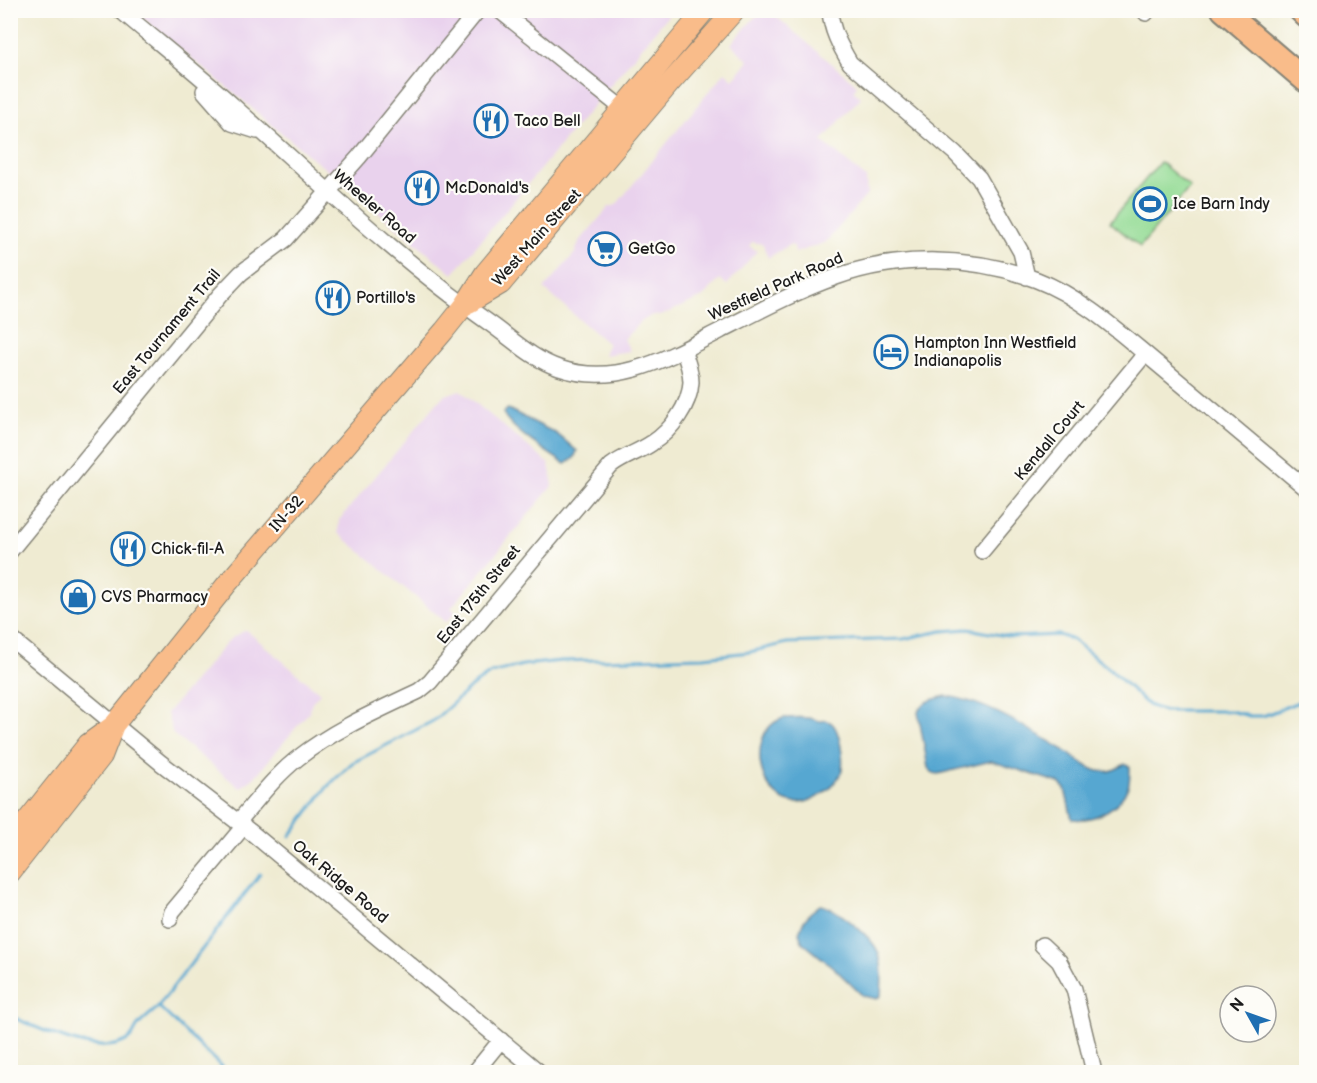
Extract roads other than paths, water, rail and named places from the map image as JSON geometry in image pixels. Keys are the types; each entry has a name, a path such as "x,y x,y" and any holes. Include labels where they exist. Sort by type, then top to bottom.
{"highway":[{"path":"1223,10 1306,81"},
{"path":"1300,10 1306,16"}],"main road":[{"name":"West Main Street","path":"464,306 485,273 705,10"},
{"name":"West Main Street","path":"464,306 501,284 671,82 735,10"},
{"name":"IN-32","path":"10,842 88,744 114,725 227,584 464,306"},
{"name":"IN-32","path":"10,873 102,756 114,725"}],"street":[{"name":"Wheeler Road","path":"120,10 464,306"},
{"name":"East Tournament Trail","path":"10,551 231,282 286,239 359,157 478,10"},
{"path":"499,10 623,109"},
{"path":"830,10 835,34 850,63 955,153 979,178 1021,252 1027,277"},
{"name":"Westfield Park Road","path":"464,306 526,351 550,364 567,370 599,375 620,374 654,364 746,317 836,277 884,264 926,260 969,264 1027,277 1080,303 1306,488"},
{"name":"East 175th Street","path":"170,919 172,912 270,784 297,759 340,730 419,691 430,682 611,466 621,458 652,443 675,420 684,408 690,391 691,380 683,350"},
{"name":"Kendall Court","path":"982,551 1145,354"},
{"name":"Oak Ridge Road","path":"10,638 114,725 241,824 539,1072"},
{"path":"1042,945 1059,961 1074,989 1094,1072"},
{"path":"475,1072 501,1040"}],"water":[{"path":"508,409 557,434 577,451 574,458 565,464 531,441 508,420 503,413"},
{"path":"946,696 977,704 1007,717 1095,770 1111,771 1125,764 1130,767 1130,772 1129,785 1124,795 1113,807 1097,816 1072,819 1065,789 1059,783 991,761 938,774 933,773 928,768 918,712 926,702"},
{"path":"784,718 810,718 830,722 834,725 839,738 841,773 830,788 808,801 790,802 775,794 765,779 760,761 761,743 769,728"},
{"path":"820,905 844,917 869,939 878,952 882,973 881,995 877,999 863,996 802,942 799,932 804,921"}],"waterway":[{"path":"290,836 327,787 352,763 433,721 472,686 491,673 523,665 561,661 704,657 750,652 787,643 903,639 942,631 968,629 1012,637 1059,635 1073,640 1111,670 1148,705 1164,711 1231,711 1249,716 1263,716 1306,701"},
{"path":"10,1016 52,1034 84,1044 114,1045 128,1040 139,1024 157,1008 260,874"},
{"path":"158,1006 227,1072"}],"place":[{"name":"Taco Bell","path":"491,121"},
{"name":"McDonald's","path":"422,188"},
{"name":"Ice Barn Indy","path":"1150,204"},
{"name":"GetGo","path":"605,249"},
{"name":"Portillo's","path":"333,298"},
{"name":"Hampton Inn Westfield Indianapolis","path":"891,352"},
{"name":"Chick-fil-A","path":"128,549"},
{"name":"CVS Pharmacy","path":"78,597"}]}
